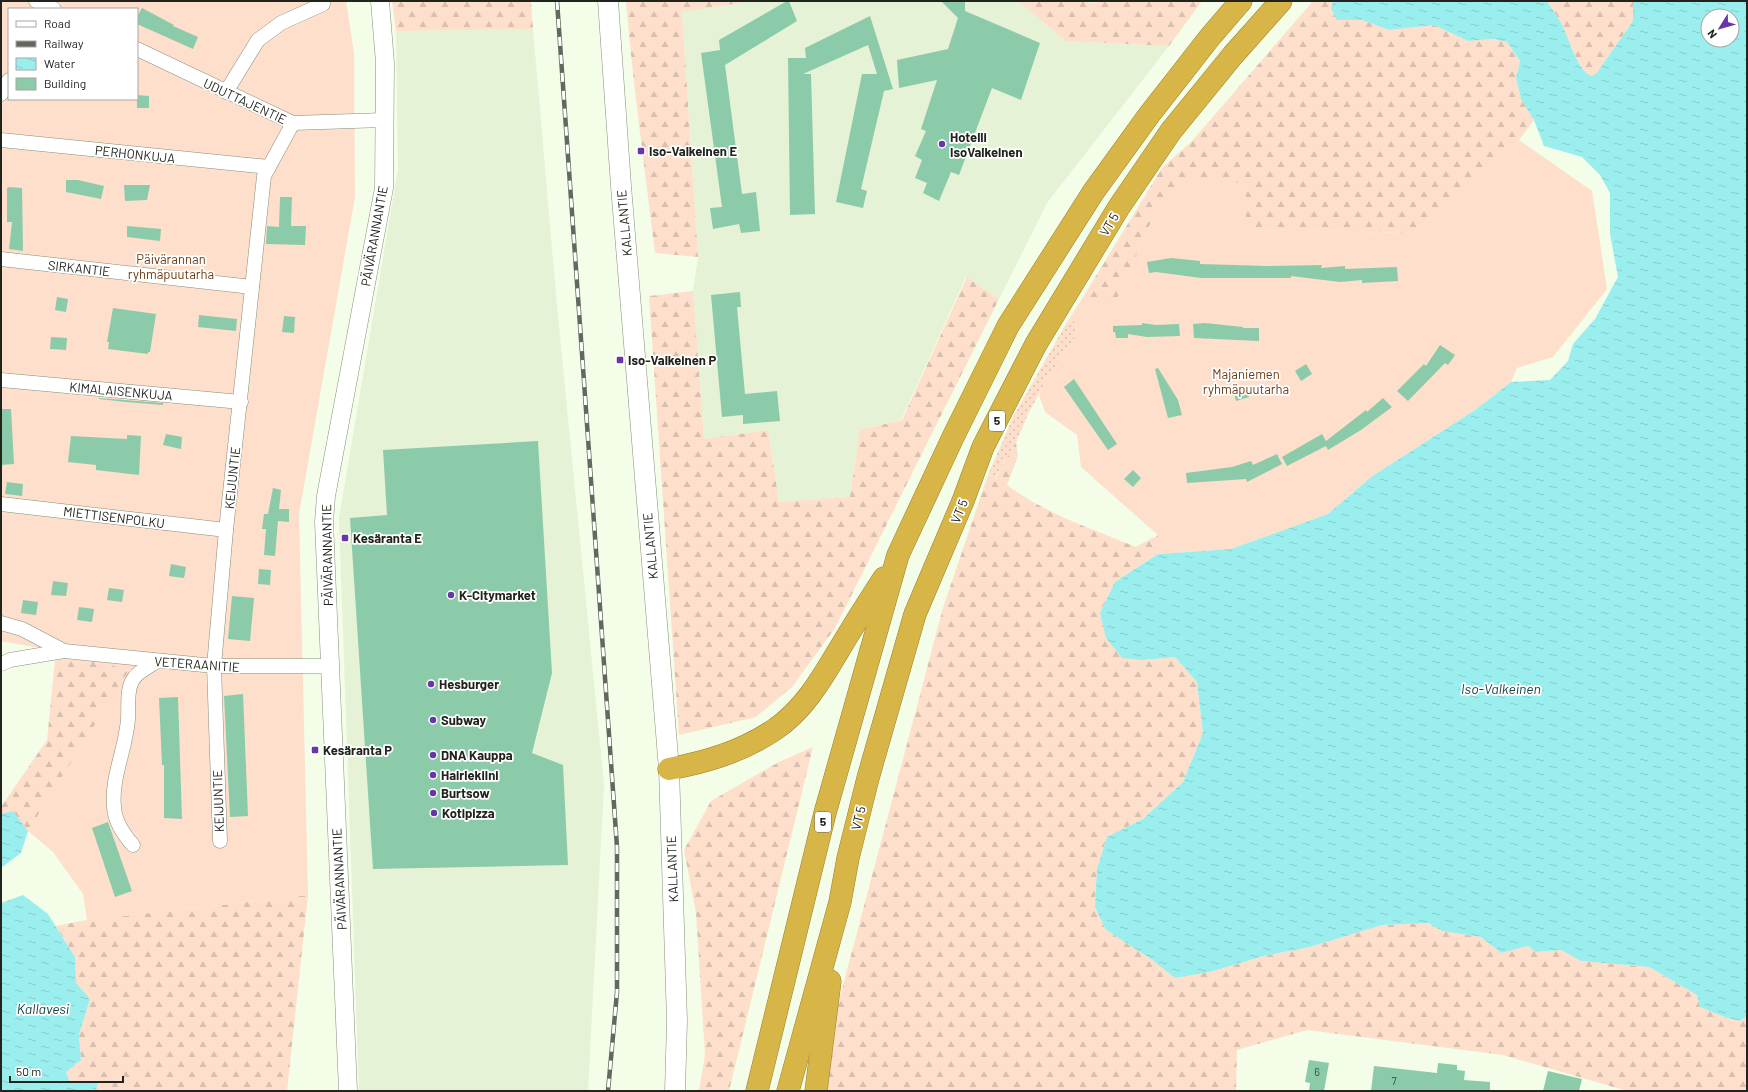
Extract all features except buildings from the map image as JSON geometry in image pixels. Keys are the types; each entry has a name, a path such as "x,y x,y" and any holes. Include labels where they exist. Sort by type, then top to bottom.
{"highway":[{"name":"5","path":"757,1091 825,814 898,555 954,435 1008,326 1094,191 1210,36 1241,1"},
{"name":"VT 5","path":"788,1091 840,902 848,858 868,778 915,614 963,501 983,447 1036,344 1119,207 1171,131 1233,55 1281,1"},
{"path":"669,769 699,763 732,752 774,730 793,714 811,694 827,671 898,555"},
{"path":"816,1091 840,902"}],"main road":[{"name":"KALLANTIE","path":"608,1 621,186 669,769 677,1021 675,1091"}],"street":[{"path":"36,1 52,8"},
{"name":"PÄIVÄRANNANTIE","path":"348,1091 324,522 326,496 384,188 385,63 380,1"},
{"path":"226,92 239,68 258,40 281,23 323,4"},
{"name":"UDUTTAJENTIE","path":"138,49 293,123 384,120"},
{"path":"1,94 8,82"},
{"name":"KEIJUNTIE","path":"220,841 214,666 226,530 241,402 264,176 293,123"},
{"name":"PERHONKUJA","path":"1,140 269,167"},
{"name":"SIRKANTIE","path":"1,259 252,287"},
{"name":"KIMALAISENKUJA","path":"1,380 241,402"},
{"name":"MIETTISENPOLKU","path":"1,504 226,530"},
{"name":"VETERAANITIE","path":"1,623 22,630 64,651"},
{"name":"VETERAANITIE","path":"1,664 10,660 64,651 214,666 330,666"},
{"path":"133,844 123,834 116,820 114,797 116,777 128,720 128,695 134,678 157,661"}],"shaded area":[{"path":"753,1 1018,1 1066,41 1169,46 1047,203 999,299 966,277 901,420 860,430 850,497 779,502 768,430 704,439 693,291 698,257 682,12"},
{"path":"533,29 557,306 604,785 588,1091 359,1091 339,518 398,169 396,31"}],"green space":[{"name":"Päivärannan ryhmäpuutarha","path":"1,1 346,1 354,53 355,197 299,514 308,895 87,920 83,894 53,852 28,831 129,670 56,651 1,641"},
{"path":"392,1 531,1 533,29 396,31"},
{"path":"626,1 753,1 682,12 698,257 655,253"},
{"path":"1018,1 1084,1 1088,3 1116,1 1202,1 1169,46 1066,41"},
{"path":"1313,1 1333,1 1331,8 1348,20 1362,20 1389,30 1434,25 1468,41 1493,39 1507,42 1520,61 1516,78 1521,99 1534,120 1519,140 1413,233 1246,230 1151,222 1116,302 1080,302 1162,168 1192,141"},
{"path":"1547,1 1633,1 1633,21 1596,74 1592,76 1587,73 1578,61 1562,25"},
{"name":"Majaniemen ryhmäpuutarha","path":"1519,140 1592,191 1607,289 1553,357 1517,368 1511,382 1475,410 1371,477 1328,514 1231,549 1158,554 1158,535 1081,467 1077,435 1045,412 1039,395 1051,372 1074,339 1077,327 1074,321 1067,322 1080,302 1116,302 1151,222 1180,180 1246,183 1246,230 1413,233"},
{"path":"967,277 999,299 835,628 792,687 756,717 679,735 649,296 693,291 704,439 768,430 779,502 850,497 860,430 902,420"},
{"path":"1074,321 1077,327 1074,339 1051,372 1028,414 1016,443 995,479 988,475 1013,417 1067,322"},
{"path":"1016,443 1018,456 1007,485 1022,495 1054,513 1136,547 1158,535 1158,554 1115,582 1100,613 1144,660 1175,657 1197,682 1203,733 1183,782 1143,819 1107,837 1097,869 1095,907 1106,930 1151,959 1175,978 1210,972 1264,956 1310,947 1382,925 1427,923 1442,931 1481,937 1501,953 1528,946 1535,952 1561,950 1581,961 1649,967 1697,995 1700,1007 1727,1018 1740,1021 1747,1016 1747,1091 1627,1091 1503,1055 1307,1030 1237,1050 1236,1091 825,1091 832,1027 943,608 988,475 996,479 1002,465"},
{"path":"56,651 130,670 28,831 13,812 1,814 1,807 47,740"},
{"path":"813,747 729,1091 699,1091 705,1055 696,913 684,850 711,801 779,762"},
{"path":"308,895 287,1091 96,1091 97,1082 70,1082 66,1072 81,1060 79,1034 90,999 76,984 75,957 56,926 87,920"}],"water":[{"name":"Iso-Valkeinen","path":"1333,1 1547,1 1562,25 1574,54 1582,68 1592,76 1596,74 1633,21 1633,1 1747,1 1747,1016 1740,1021 1727,1018 1700,1007 1697,995 1649,967 1581,961 1561,950 1535,952 1528,946 1501,953 1481,937 1442,931 1428,923 1382,925 1310,947 1264,956 1210,972 1175,978 1151,959 1106,930 1095,907 1097,869 1107,837 1143,819 1183,782 1203,733 1197,682 1175,657 1144,660 1122,658 1106,638 1100,613 1115,582 1158,554 1231,549 1328,514 1371,477 1475,410 1511,382 1550,380 1568,361 1573,344 1595,319 1618,277 1610,234 1610,193 1600,175 1582,157 1544,146 1534,120 1521,99 1516,78 1520,61 1507,42 1493,39 1468,41 1434,25 1389,30 1362,20 1337,20 1331,8"},
{"path":"13,811 28,831 21,853 1,868 1,814"},
{"name":"Kallavesi","path":"23,895 48,914 75,957 76,983 90,999 79,1034 81,1060 66,1072 70,1082 98,1082 96,1091 1,1091 1,903"}],"railway":[{"path":"557,1 617,847 617,992 608,1091"}],"place":[{"name":"Hotelli IsoValkeinen","path":"942,144"},
{"name":"Iso-Valkeinen E","path":"641,151"},
{"name":"Iso-Valkeinen P","path":"620,360"},
{"name":"Kesäranta E","path":"345,538"},
{"name":"K-Citymarket","path":"451,595"},
{"name":"Hesburger","path":"431,684"},
{"name":"Subway","path":"433,720"},
{"name":"Kesäranta P","path":"315,750"},
{"name":"DNA Kauppa","path":"433,755"},
{"name":"Hairlekiini","path":"433,775"},
{"name":"Burtsow","path":"433,793"},
{"name":"Kotipizza","path":"434,813"}]}
